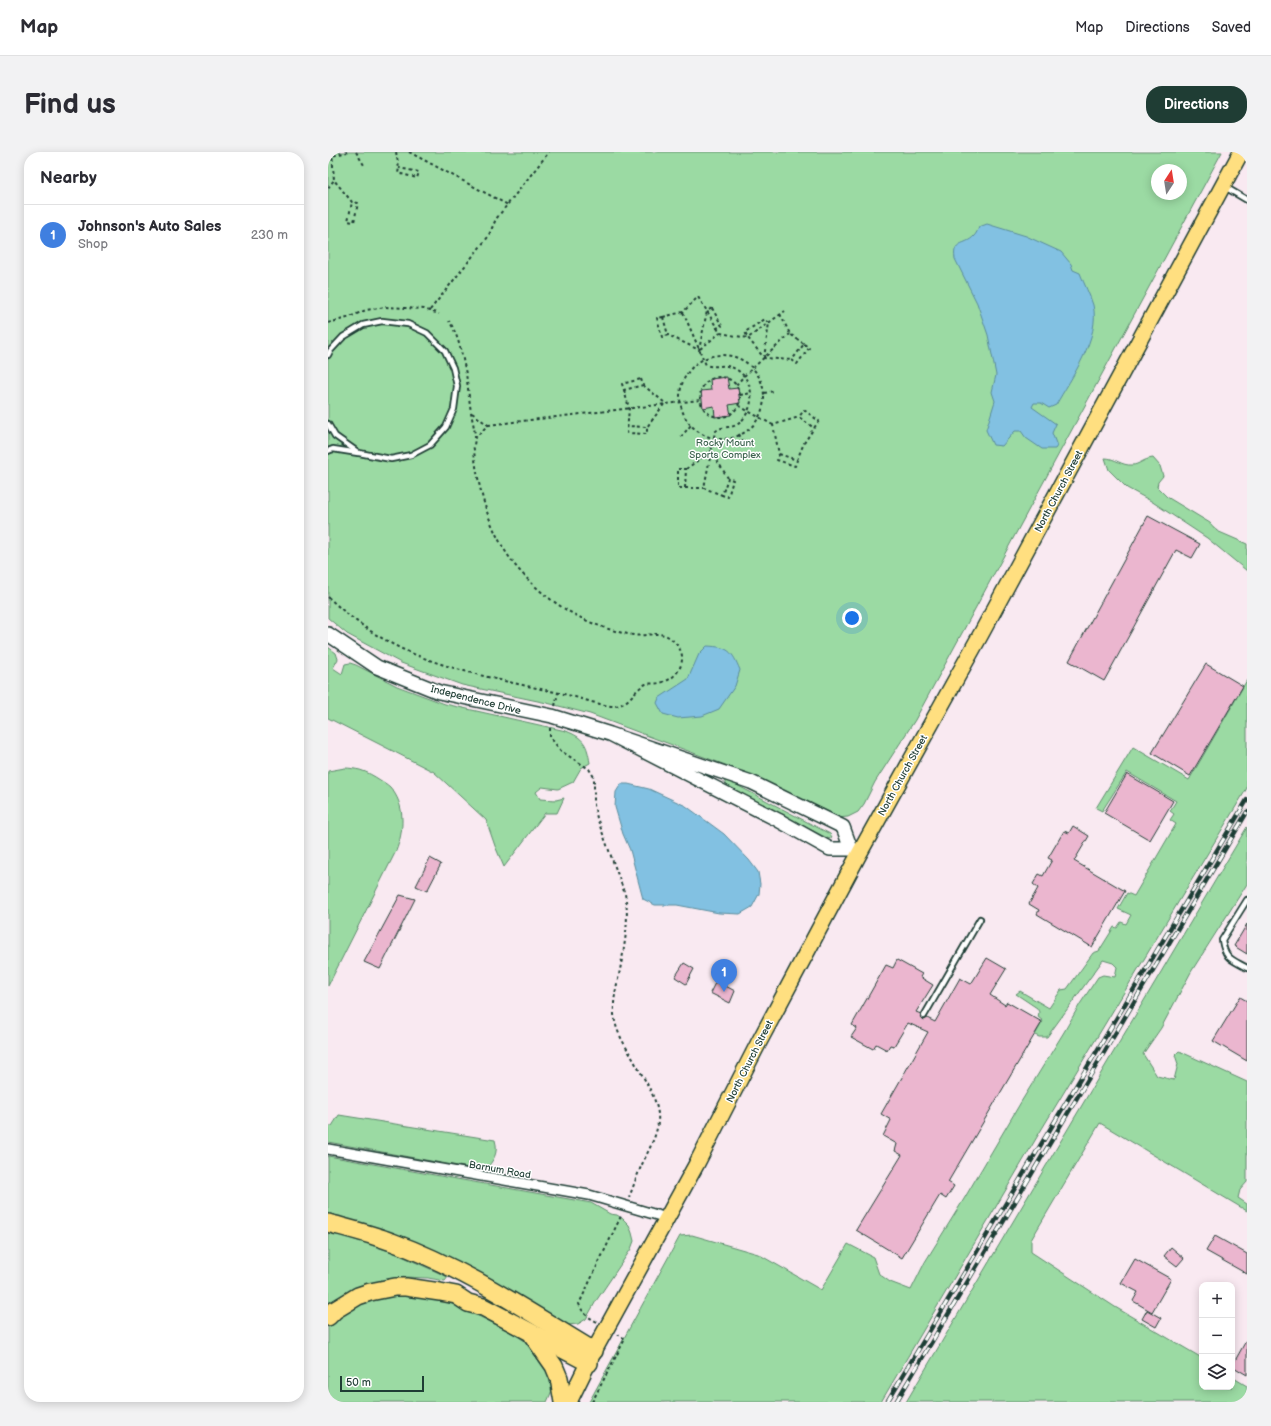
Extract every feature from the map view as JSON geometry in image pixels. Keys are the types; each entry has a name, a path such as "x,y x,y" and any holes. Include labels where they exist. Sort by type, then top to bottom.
{"highway":[{"path":"328,1223 368,1234 425,1255 480,1282 592,1357"},
{"path":"328,1317 346,1302 370,1292 383,1289 406,1287 440,1292 456,1296 530,1332 592,1357"},
{"path":"530,1332 554,1366 559,1378 563,1402"}],"main road":[{"name":"North Church Street","path":"569,1402 666,1218 855,851 984,628 1241,152"}],"street":[{"name":"Independence Drive","path":"328,634 377,667 439,692 552,716 610,734"},
{"path":"610,734 778,820 830,849 855,851"},
{"path":"610,734 751,782 843,827 855,851"},
{"name":"Barnum Road","path":"328,1149 589,1195 666,1218"}],"lane":[{"path":"1223,186 1247,200"},
{"path":"328,356 330,351 343,337 363,325 382,321 408,324 427,333 445,351 453,368 457,386 454,409 446,427 430,445 411,455 393,459 333,449 328,451"},
{"path":"328,424 335,436 359,453"},
{"path":"1247,900 1222,940 1224,951 1228,958 1247,968"},
{"path":"924,1016 980,919"}],"path":[{"path":"332,152 334,180 352,202 358,203 354,222 348,221 352,202"},
{"path":"328,155 332,156 347,152"},
{"path":"356,152 364,165"},
{"path":"396,152 400,168 398,173 417,178 419,172 400,168"},
{"path":"409,152 508,205"},
{"path":"430,310 488,237 496,220 549,152"},
{"path":"328,188 334,180"},
{"path":"699,350 668,335 662,337 657,318 683,312 698,297 720,333 748,338 785,311"},
{"path":"328,323 347,318 366,310 386,307 424,309 439,314"},
{"path":"699,350 707,311 712,308 722,326 717,328"},
{"path":"683,312 706,365 710,367 727,366 744,376 752,393 749,410 744,419 738,424 718,429 715,432 704,488"},
{"path":"769,323 765,319 745,332 748,338 764,358 792,360 797,364 809,348 790,334 780,314"},
{"path":"663,317 668,335"},
{"path":"328,597 355,621 401,648 466,672 580,697 605,705 617,706 628,700 646,684 661,683 675,676 680,668 682,659 681,651 670,637 662,634 644,636 634,635 596,626 556,604 537,588 518,568 503,546 488,514 481,494 473,448 475,438 468,382 463,358 453,328 448,321"},
{"path":"764,358 769,323"},
{"path":"699,350 720,333"},
{"path":"736,385 790,334"},
{"path":"792,360 804,344"},
{"path":"725,355 740,358 753,368 761,381 764,393 762,410 755,422 744,432 731,438 710,437 697,431 687,420 680,405 680,390 685,376 697,362 704,360 711,356 725,355"},
{"path":"717,377 731,380 736,385 740,395 738,406 732,413 719,417 712,416 704,409 700,400 700,393 703,387 708,381 717,377"},
{"path":"641,379 643,386 665,403 647,427 647,434 627,433 629,408 622,384 641,379"},
{"path":"624,390 643,386"},
{"path":"764,393 774,391"},
{"path":"740,395 752,393"},
{"path":"475,438 488,426 680,401 700,400"},
{"path":"738,406 773,426 779,454 777,460 795,466 804,443 819,421 804,410 799,417 773,426"},
{"path":"471,412 488,426"},
{"path":"799,417 814,428"},
{"path":"681,437 692,425"},
{"path":"627,426 647,427"},
{"path":"739,434 745,447"},
{"path":"711,451 728,478 734,480 728,497 704,488 678,488 678,469 686,469 711,451"},
{"path":"779,454 797,460"},
{"path":"685,488 686,469"},
{"path":"722,495 728,478"},
{"path":"555,705 558,693"},
{"path":"550,729 550,737 561,751 589,769 594,777 594,805 597,818 625,894 627,905 624,942 616,990 614,1015 620,1035 649,1089 656,1105 658,1115 658,1123 654,1137 631,1194"},
{"path":"586,1316 580,1307 580,1300 620,1219"},
{"path":"592,1402 625,1338"}],"green space":[{"name":"Rocky Mount Sports Complex","path":"328,152 1222,152 915,720 875,782 864,804 858,812 848,817 837,818 775,786 728,766 590,714 547,703 462,685 401,663 347,634 328,618"},
{"path":"1105,458 1132,465 1153,458 1160,466 1163,476 1158,482 1157,487 1167,497 1210,523 1217,531 1247,544 1247,571 1207,538 1151,501 1127,488 1109,470"},
{"path":"328,647 336,653 338,659 333,668 342,674 345,664 350,663 397,686 445,704 566,731 577,736 584,742 588,751 590,763 581,768 573,782 558,789 542,787 536,792 540,799 556,800 564,798 557,813 545,813 504,867 486,820 434,772 328,718"},
{"path":"1247,680 1247,788 1037,1137 881,1402 589,1402 680,1236 692,1235 758,1254 821,1290 848,1244 873,1257 879,1274 890,1282 911,1290 925,1262 1080,1004 1098,977 1103,975 1115,977 1117,967 1113,963 1103,960 1047,1037 1039,1037 1035,1035 1043,1021 1038,1017 1039,1012 1037,1008 1016,994 1020,991 1049,1008 1061,990 1067,989 1093,953 1099,951 1114,927 1117,928 1121,922 1126,924 1131,915 1118,909 1127,893 1134,896 1176,824 1170,820 1174,814 1170,811 1176,801 1127,772 1102,811 1096,808 1133,747 1189,780"},
{"path":"345,768 365,772 390,787 399,802 402,827 396,851 328,986 328,771"},
{"path":"724,781 729,781 830,834 832,837 829,839 729,788"},
{"path":"1247,827 1247,884 1191,972 1161,1028 1143,1054 1157,1076 1174,1080 1178,1064 1175,1055 1179,1051 1247,1082 1247,1182 1240,1190 1238,1198 1247,1204 1247,1211 1100,1123 1031,1240 1031,1252 1115,1307 1199,1356 1199,1390 1235,1390 1235,1379 1247,1386 1247,1402 906,1402"},
{"path":"339,1115 495,1140 496,1153 485,1171 328,1142 328,1126 332,1126"},
{"path":"328,1156 591,1203 610,1214 617,1215 623,1219 629,1225 634,1241 631,1249 596,1301 586,1319 578,1324 567,1325 387,1231 328,1214"},
{"path":"328,1231 395,1253 448,1277 445,1281 428,1278 405,1277 391,1280 328,1309"},
{"path":"404,1295 432,1297 458,1306 515,1334 534,1348 547,1366 553,1388 547,1402 328,1402 329,1323 362,1302"}],"water":[{"path":"987,224 1026,236 1061,252 1071,264 1073,270 1080,273 1093,305 1093,330 1089,344 1056,405 1049,408 1041,403 1034,403 1032,407 1056,424 1052,433 1057,446 1055,449 1042,449 1026,438 1021,431 1015,431 1002,446 993,445 986,430 995,401 992,392 996,375 988,335 977,303 955,259 955,249 957,246 974,236 979,227"},
{"path":"707,646 725,649 735,658 740,670 735,686 719,709 702,716 678,718 663,714 657,703 659,698 688,679 699,654"},
{"path":"621,784 628,784 649,789 686,806 724,834 749,860 758,872 760,884 759,894 752,907 740,914 719,913 677,905 655,905 643,899 630,850 623,834 615,807 616,792"}],"building":[{"path":"727,377 729,389 738,388 740,403 729,405 731,415 715,417 714,406 703,408 701,391 711,390 710,379"},
{"path":"1148,516 1200,544 1192,558 1176,550 1104,681 1069,661"},
{"path":"1206,664 1243,686 1190,776 1152,753"},
{"path":"1127,774 1173,801 1150,840 1104,813"},
{"path":"1073,826 1089,836 1074,861 1125,891 1092,947 1037,914 1039,910 1029,904 1038,888 1033,884 1039,874 1043,876 1052,860 1048,858 1064,831 1069,833"},
{"path":"430,858 441,864 427,891 416,886"},
{"path":"400,895 415,899 380,969 364,962"},
{"path":"1247,924 1247,954 1234,946"},
{"path":"987,958 1006,969 990,995 1005,1005 1007,1002 1042,1022 948,1182 954,1186 946,1199 940,1195 902,1258 856,1230 902,1155 895,1151 897,1144 883,1136 891,1120 881,1114 928,1032 908,1023 894,1046 890,1045 887,1050 876,1044 873,1049 851,1037 857,1028 852,1025 886,965 893,968 897,960 922,974 920,977 933,985 916,1012 921,1014 922,1019 927,1018 935,1022 960,978 971,984"},
{"path":"684,963 694,969 686,984 675,977"},
{"path":"716,981 735,991 730,1003 710,993"},
{"path":"1240,997 1247,1001 1247,1061 1213,1041"},
{"path":"1215,1236 1247,1254 1247,1274 1206,1251"},
{"path":"1171,1247 1184,1258 1177,1266 1164,1256"},
{"path":"1135,1259 1171,1279 1152,1312 1133,1301 1138,1292 1121,1283"},
{"path":"1147,1310 1161,1318 1156,1327 1142,1319"},
{"path":"1247,1339 1247,1375 1235,1368 1235,1361"}],"railway":[{"path":"887,1402 1247,800"},
{"path":"896,1402 1247,812"}],"place":[{"name":"Johnson's Auto Sales","path":"724,992"}]}
